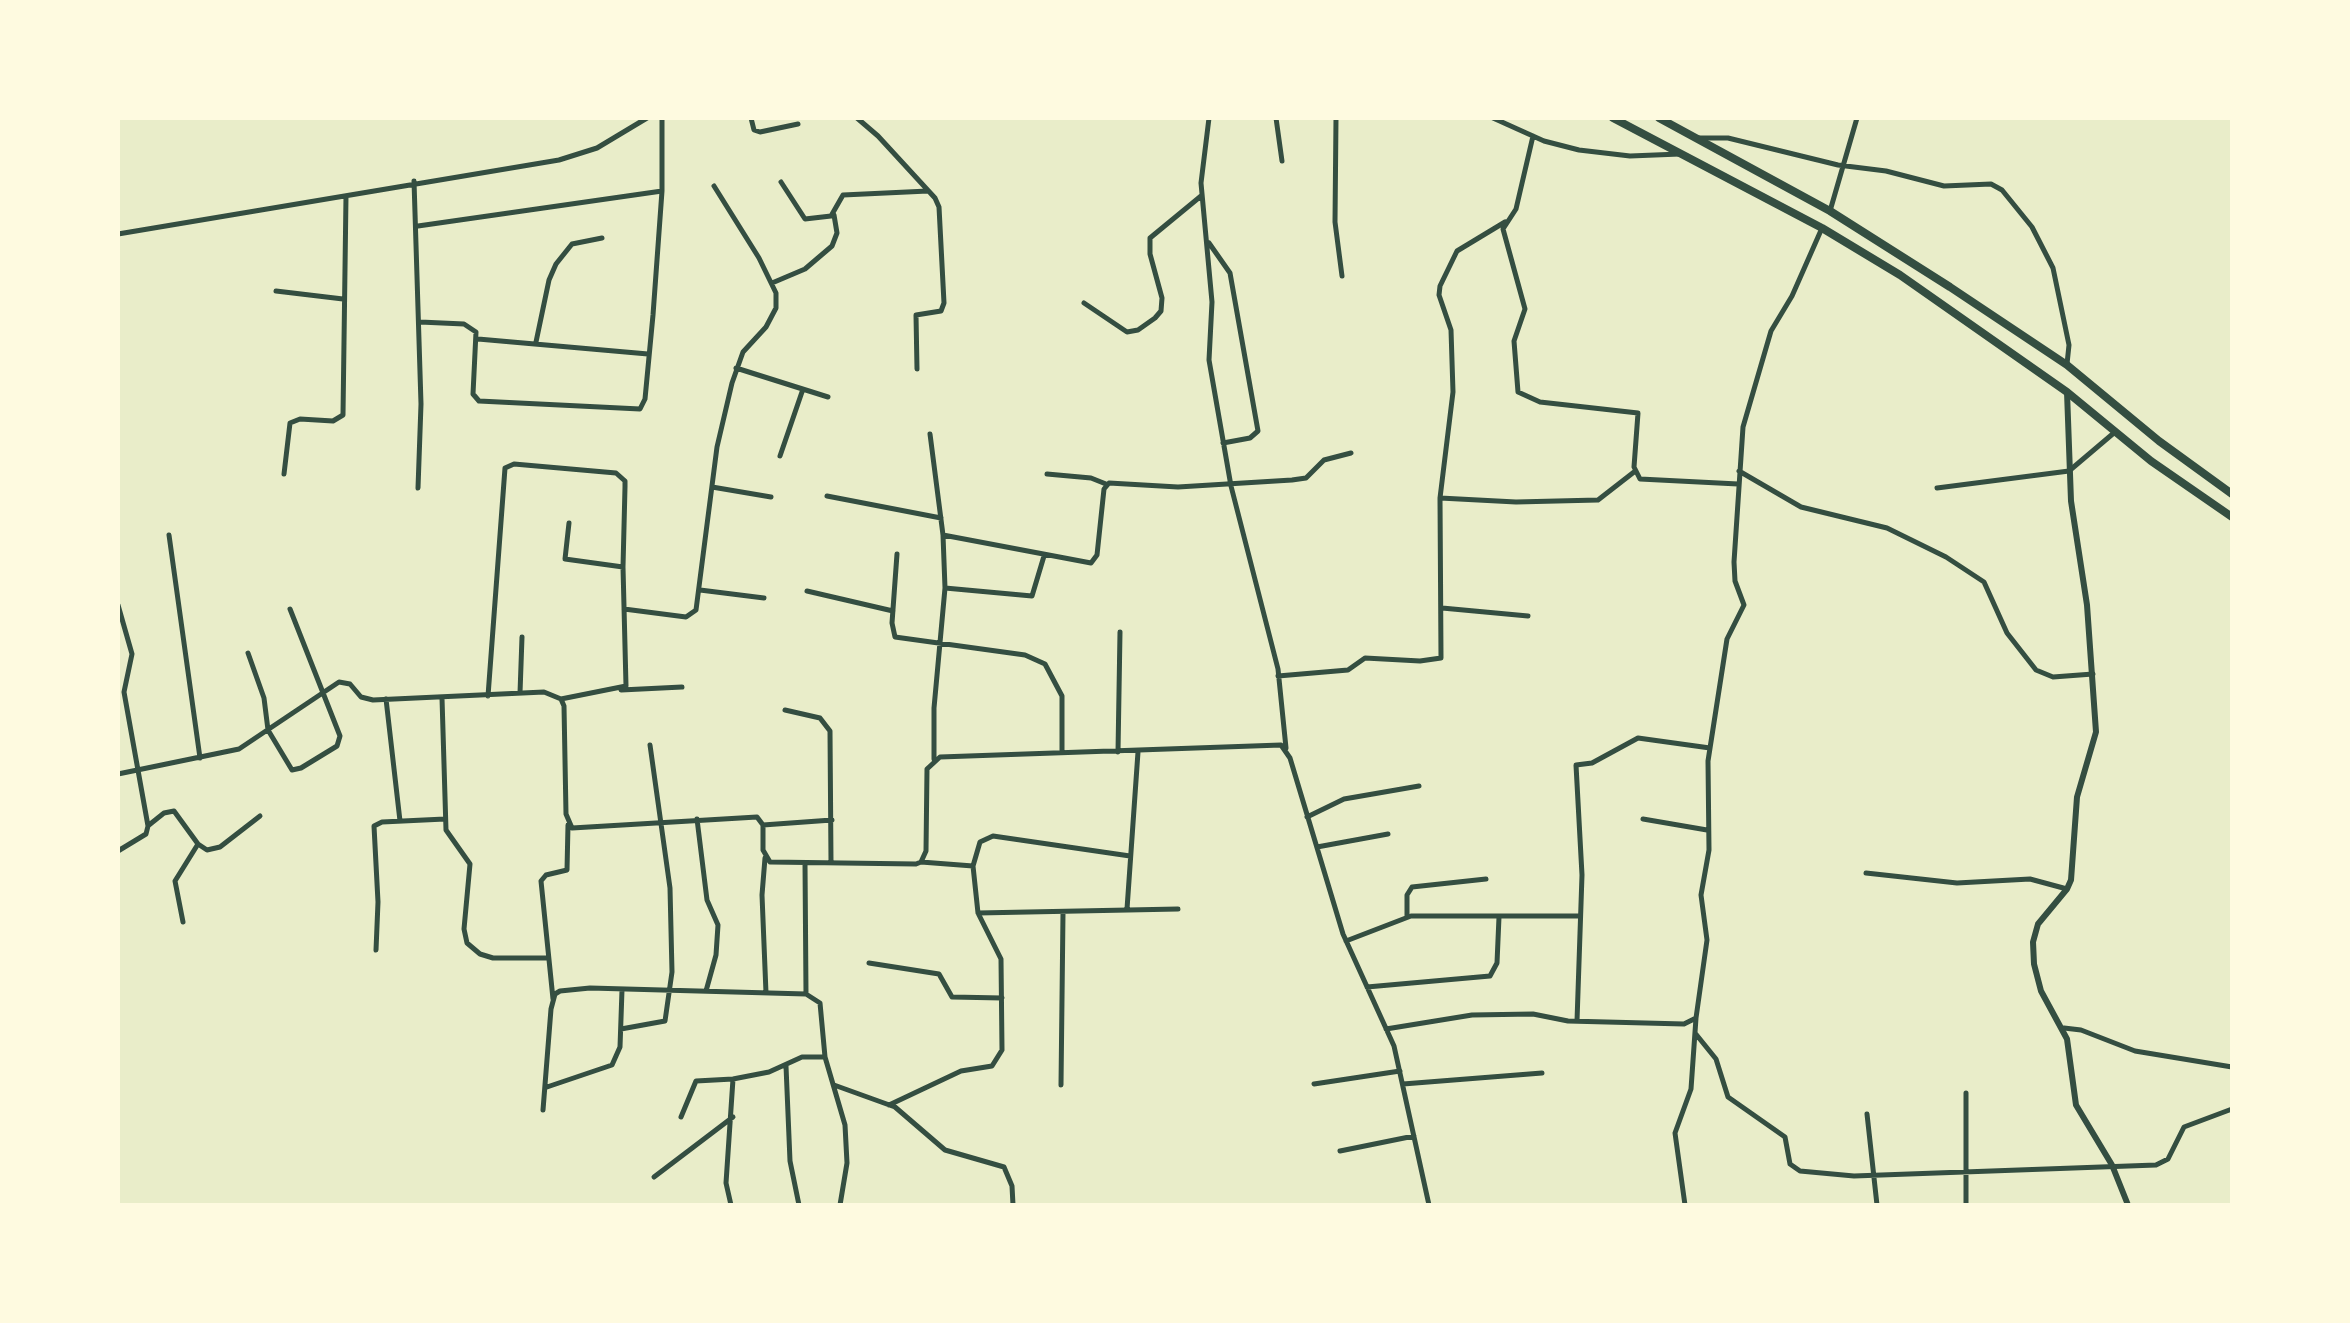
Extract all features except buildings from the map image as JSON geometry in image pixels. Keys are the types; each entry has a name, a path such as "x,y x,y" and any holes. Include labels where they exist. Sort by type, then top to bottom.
{"highway":[{"path":"1613,118 1822,228 1900,275 2067,392 2115,432 2232,517"},
{"path":"1659,118 1830,211 2067,365 2159,441 2232,494"}],"street":[{"path":"118,234 346,196 414,181 576,156 597,148 647,118"},
{"path":"420,322 472,327 478,339 473,394 479,401 640,409 645,399 662,191 662,118"},
{"path":"751,118 754,130 760,132 798,124"},
{"path":"857,118 929,191 939,207 944,303 941,311 916,315 917,369"},
{"path":"1209,118 1202,195 1209,243 1212,302 1209,360 1231,486 1278,676 1286,749 1346,941 1386,1029 1400,1071 1429,1205"},
{"path":"1276,118 1282,161"},
{"path":"1336,118 1335,222 1342,276"},
{"path":"1493,118 1533,136 1579,150 1608,155 1685,154"},
{"path":"1830,211 1857,118"},
{"path":"1278,676 1348,670 1365,658 1441,658 1440,498 1453,392 1451,330 1439,295 1440,286 1457,251 1505,222 1516,209 1533,136"},
{"path":"1697,138 1728,138 1944,186 1991,184 2002,190 2032,227 2053,268 2069,345 2067,365"},
{"path":"414,181 420,322 418,488"},
{"path":"781,182 802,217 811,219 834,214"},
{"path":"624,609 691,616 696,610 719,436 736,368 743,352 771,319 777,301 772,283 714,186"},
{"path":"417,226 662,191"},
{"path":"772,283 805,269 832,246 837,233 834,214 843,195 929,191"},
{"path":"1084,303 1127,332 1138,330 1155,318 1161,311 1162,298 1150,254 1150,238 1202,195"},
{"path":"284,474 290,423 300,419 333,421 343,415 346,196"},
{"path":"1505,222 1504,237 1525,309 1514,341 1518,392 1540,402 1638,413 1634,472 1640,479 1738,484"},
{"path":"1685,1205 1675,1133 1691,1089 1696,1018 1707,940 1701,895 1709,850 1710,748 1727,639 1744,605 1734,573 1745,416 1768,340 1822,228"},
{"path":"536,342 549,280 556,264 572,244 602,238"},
{"path":"1209,243 1230,273 1258,431 1250,438 1223,443"},
{"path":"276,291 343,299"},
{"path":"478,339 648,354"},
{"path":"736,368 828,397"},
{"path":"780,456 803,389"},
{"path":"2067,392 2069,471 2093,674 2096,732 2077,797 2075,855 2067,889 2038,924 2033,942 2037,982 2064,1028 2076,1105 2112,1165 2128,1205"},
{"path":"1937,488 2069,471 2115,432"},
{"path":"921,862 926,851 927,769 934,759 945,588 943,535 930,434"},
{"path":"1047,474 1082,477 1106,484 1231,486 1306,478 1324,460 1351,453"},
{"path":"488,696 504,473 508,465 621,476 625,487 623,567 627,679 620,690"},
{"path":"1739,471 1801,507 1887,528 1946,557 1984,582 2007,633 2036,670 2044,675 2064,678 2093,674"},
{"path":"1440,498 1516,502 1598,500 1634,472"},
{"path":"943,535 1082,563 1095,560 1106,484"},
{"path":"712,487 771,497"},
{"path":"827,496 941,518"},
{"path":"569,523 565,559 623,567"},
{"path":"169,535 200,758"},
{"path":"897,554 893,611 895,637 1025,655 1045,664 1062,696 1062,750"},
{"path":"945,588 1032,596 1044,556"},
{"path":"700,590 764,598"},
{"path":"807,591 893,611"},
{"path":"118,605 132,654 124,692 148,826 146,834 118,851"},
{"path":"1442,608 1528,616"},
{"path":"248,653 264,698 268,730 292,770 301,768 337,746 340,736 290,609"},
{"path":"1118,752 1120,632"},
{"path":"520,693 522,637"},
{"path":"118,774 239,749 323,691 345,682 367,700 544,692 561,699 582,692 682,687"},
{"path":"442,698 448,837 470,864 464,929 467,943 493,958 548,958"},
{"path":"386,699 400,821"},
{"path":"543,1110 553,1000 541,881 546,875 567,870 566,731 561,699"},
{"path":"785,710 820,718 830,731 831,862"},
{"path":"1577,1021 1582,875 1576,765 1592,763 1638,738 1710,748"},
{"path":"934,759 1062,750 1138,752 1276,744 1286,749"},
{"path":"621,1029 665,1021 673,941 662,821 650,745"},
{"path":"1127,909 1138,752"},
{"path":"1307,817 1344,799 1419,786"},
{"path":"148,826 164,813 174,811 198,844 207,850 220,847 260,816"},
{"path":"568,824 580,829 662,821 757,817 763,825 766,858 762,904 766,993"},
{"path":"376,950 378,902 374,826 400,821 445,819"},
{"path":"697,819 707,900 718,925 716,955 706,991"},
{"path":"1643,819 1707,830"},
{"path":"763,825 832,820"},
{"path":"1317,847 1388,834"},
{"path":"889,1105 951,1074 992,1066 998,1061 1002,1050 1001,959 978,913 973,866 980,842 993,836 1130,856"},
{"path":"183,922 175,881 198,844"},
{"path":"766,858 780,863 921,862 973,866"},
{"path":"805,863 806,994"},
{"path":"1866,873 1957,883 2030,879 2067,889"},
{"path":"1407,916 1407,895 1412,887 1486,879"},
{"path":"978,913 1178,909"},
{"path":"1061,1085 1063,913"},
{"path":"1346,941 1407,916 1580,916"},
{"path":"1367,987 1490,976 1497,963 1499,917"},
{"path":"869,963 939,974 952,997 1002,998"},
{"path":"553,1000 567,989 668,990 806,994 820,1003 825,1057 846,1137 840,1205"},
{"path":"547,1087 612,1065 620,1047 622,990"},
{"path":"1386,1029 1472,1015 1533,1014 1577,1021 1684,1024 1696,1018"},
{"path":"2064,1028 2081,1030 2135,1051 2232,1067"},
{"path":"1695,1033 1716,1059 1728,1097 1785,1137 1793,1168 1823,1174 1874,1175 2163,1163 2184,1127 2232,1109"},
{"path":"681,1117 687,1095 696,1081 733,1079 786,1066 802,1057 825,1057"},
{"path":"786,1066 790,1161 799,1205"},
{"path":"1314,1084 1400,1071"},
{"path":"1403,1084 1542,1073"},
{"path":"731,1205 726,1183 733,1117 733,1079"},
{"path":"834,1085 889,1105 945,1150 1004,1167 1012,1186 1013,1205"},
{"path":"1966,1093 1966,1205"},
{"path":"1867,1114 1877,1205"},
{"path":"654,1177 733,1117"},
{"path":"1340,1151 1414,1136"}]}
